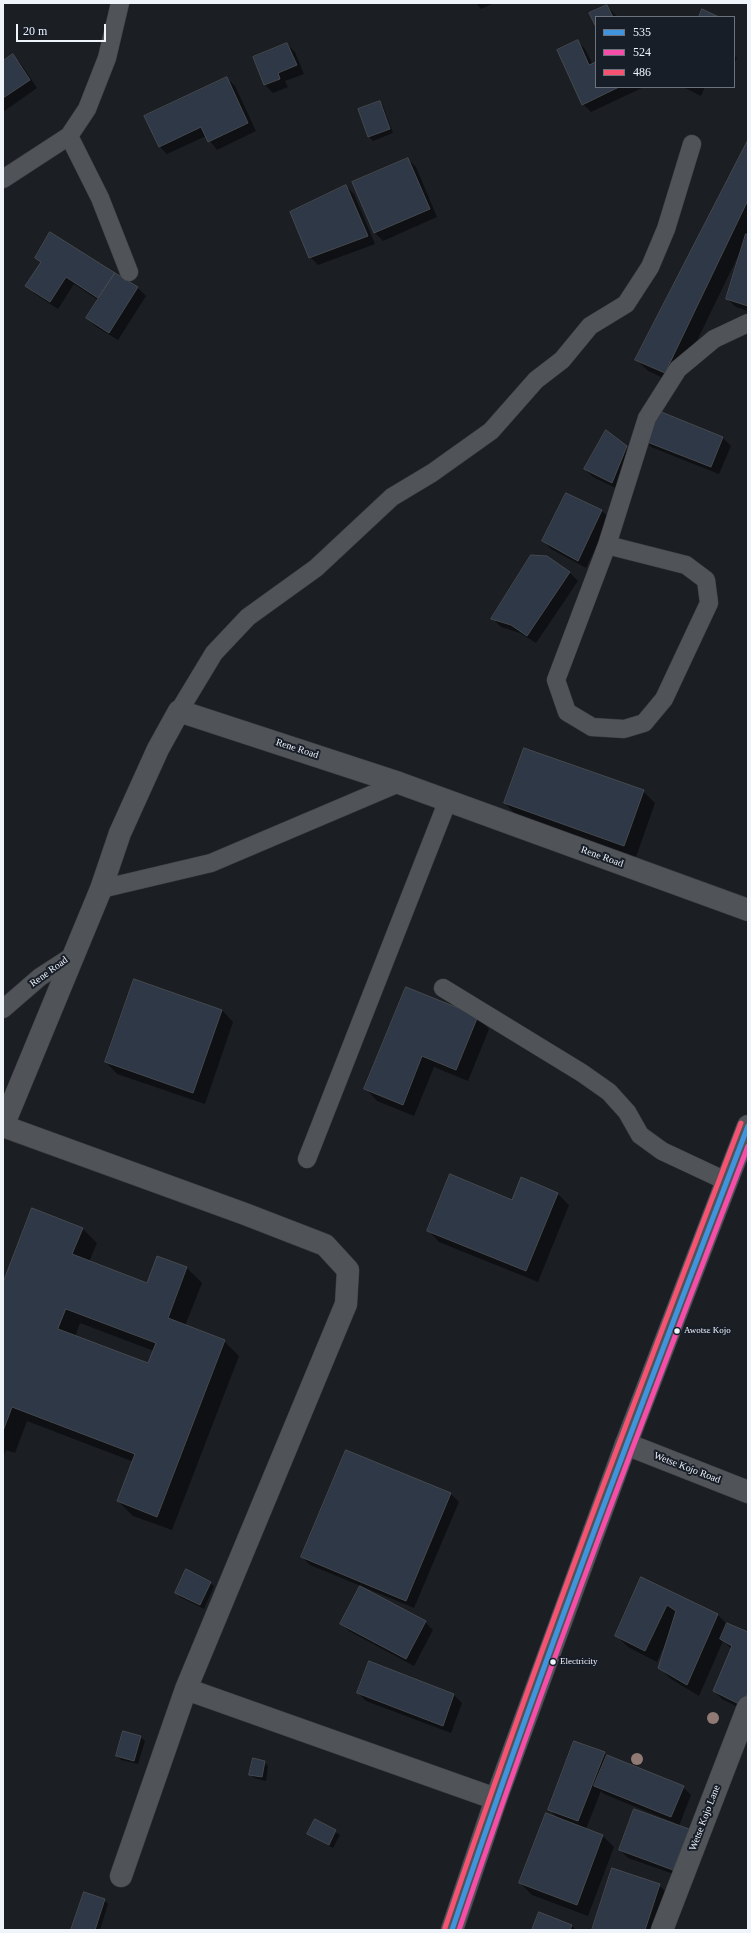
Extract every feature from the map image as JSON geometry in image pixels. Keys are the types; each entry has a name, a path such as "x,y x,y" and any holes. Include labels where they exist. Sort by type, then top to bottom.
{"street":[{"name":"Rene Road","path":"74,955 101,889 120,833 158,749 179,711 448,800 748,910"},
{"path":"74,955 3,1126 245,1214 324,1245 348,1270 346,1304 186,1689 121,1876"},
{"path":"452,1930 496,1799 626,1444 748,1126"},
{"name":"Wetse Kojo Road","path":"626,1444 748,1492"},
{"path":"186,1689 496,1799"},
{"name":"Wetse Kojo Lane","path":"662,1930 748,1706"}],"lane":[{"path":"3,179 69,136 87,109 107,58 120,3"},
{"path":"69,136 100,198 129,272"},
{"path":"179,711 214,653 248,617 316,568 392,497 432,473 491,431 536,380 562,360 590,326 626,304 650,267 666,229 692,144"},
{"path":"607,545 686,566 706,580 709,602 664,699 644,723 624,729 592,727 567,712 556,680 607,545 647,418 678,369 714,339 748,323"},
{"path":"101,889 212,863 399,783"},
{"path":"307,1159 448,800"},
{"name":"Rene Road","path":"3,1009 40,977 74,955"},
{"path":"443,988 582,1073 610,1092 627,1112 640,1135 662,1151 726,1181"}],"building":[{"path":"607,5 612,16 595,16 595,25 589,13"},
{"path":"702,9 717,16 699,16"},
{"path":"578,40 589,65 595,62 595,88 617,88 582,105 557,50"},
{"path":"287,43 297,65 278,73 280,79 264,85 253,57"},
{"path":"13,54 30,80 3,98 3,61"},
{"path":"227,77 248,123 208,142 201,127 159,147 144,116"},
{"path":"380,101 390,129 368,137 358,109"},
{"path":"748,140 748,200 665,373 635,360"},
{"path":"408,158 430,209 374,233 352,182"},
{"path":"346,185 368,236 309,258 290,212"},
{"path":"50,232 115,273 98,298 66,277 50,302 25,286 41,262 35,258"},
{"path":"746,234 748,235 748,306 726,299"},
{"path":"115,273 138,287 109,333 86,318"},
{"path":"654,409 723,437 711,467 642,440"},
{"path":"606,430 627,446 612,483 584,469"},
{"path":"566,493 602,510 578,561 542,541"},
{"path":"531,555 547,556 570,572 527,636 511,625 491,619"},
{"path":"524,748 644,790 624,846 504,803"},
{"path":"134,979 222,1010 193,1093 105,1062"},
{"path":"406,987 478,1016 456,1070 422,1056 403,1105 364,1089"},
{"path":"450,1174 512,1200 521,1177 558,1193 526,1271 427,1231"},
{"path":"32,1208 83,1228 72,1254 147,1283 157,1256 187,1267 168,1318 225,1340 157,1517 117,1501 135,1454 12,1407 3,1431 3,1283","holes":["66,1309 156,1343 148,1363 58,1329"]},
{"path":"346,1450 451,1493 406,1601 301,1557"},
{"path":"186,1569 211,1582 200,1605 175,1593"},
{"path":"641,1577 718,1614 687,1685 658,1668 676,1611 667,1605 645,1651 615,1636"},
{"path":"360,1586 426,1621 406,1659 340,1624"},
{"path":"727,1623 748,1632 748,1691 743,1706 713,1691 732,1646 720,1639"},
{"path":"369,1661 454,1694 443,1726 357,1693"},
{"path":"123,1731 141,1736 134,1761 116,1756"},
{"path":"574,1741 605,1752 578,1821 548,1810"},
{"path":"607,1755 684,1786 671,1817 594,1786"},
{"path":"253,1758 265,1761 262,1777 249,1775"},
{"path":"634,1809 689,1829 673,1870 619,1850"},
{"path":"546,1813 603,1835 577,1905 519,1883"},
{"path":"315,1819 336,1830 329,1845 307,1834"},
{"path":"612,1868 660,1884 645,1930 592,1930"},
{"path":"84,1892 105,1899 95,1930 71,1930"},
{"path":"539,1912 572,1925 570,1930 532,1930"}],"transit line":[{"name":"486","path":"445,1928 515,1725 741,1123"},
{"name":"535","path":"452,1930 522,1728 559,1627 748,1126"},
{"name":"524","path":"459,1930 563,1634 748,1146"}],"place":[{"name":"Awotsɛ Kojo","path":"677,1331"},
{"name":"Electricity","path":"553,1662"}]}
